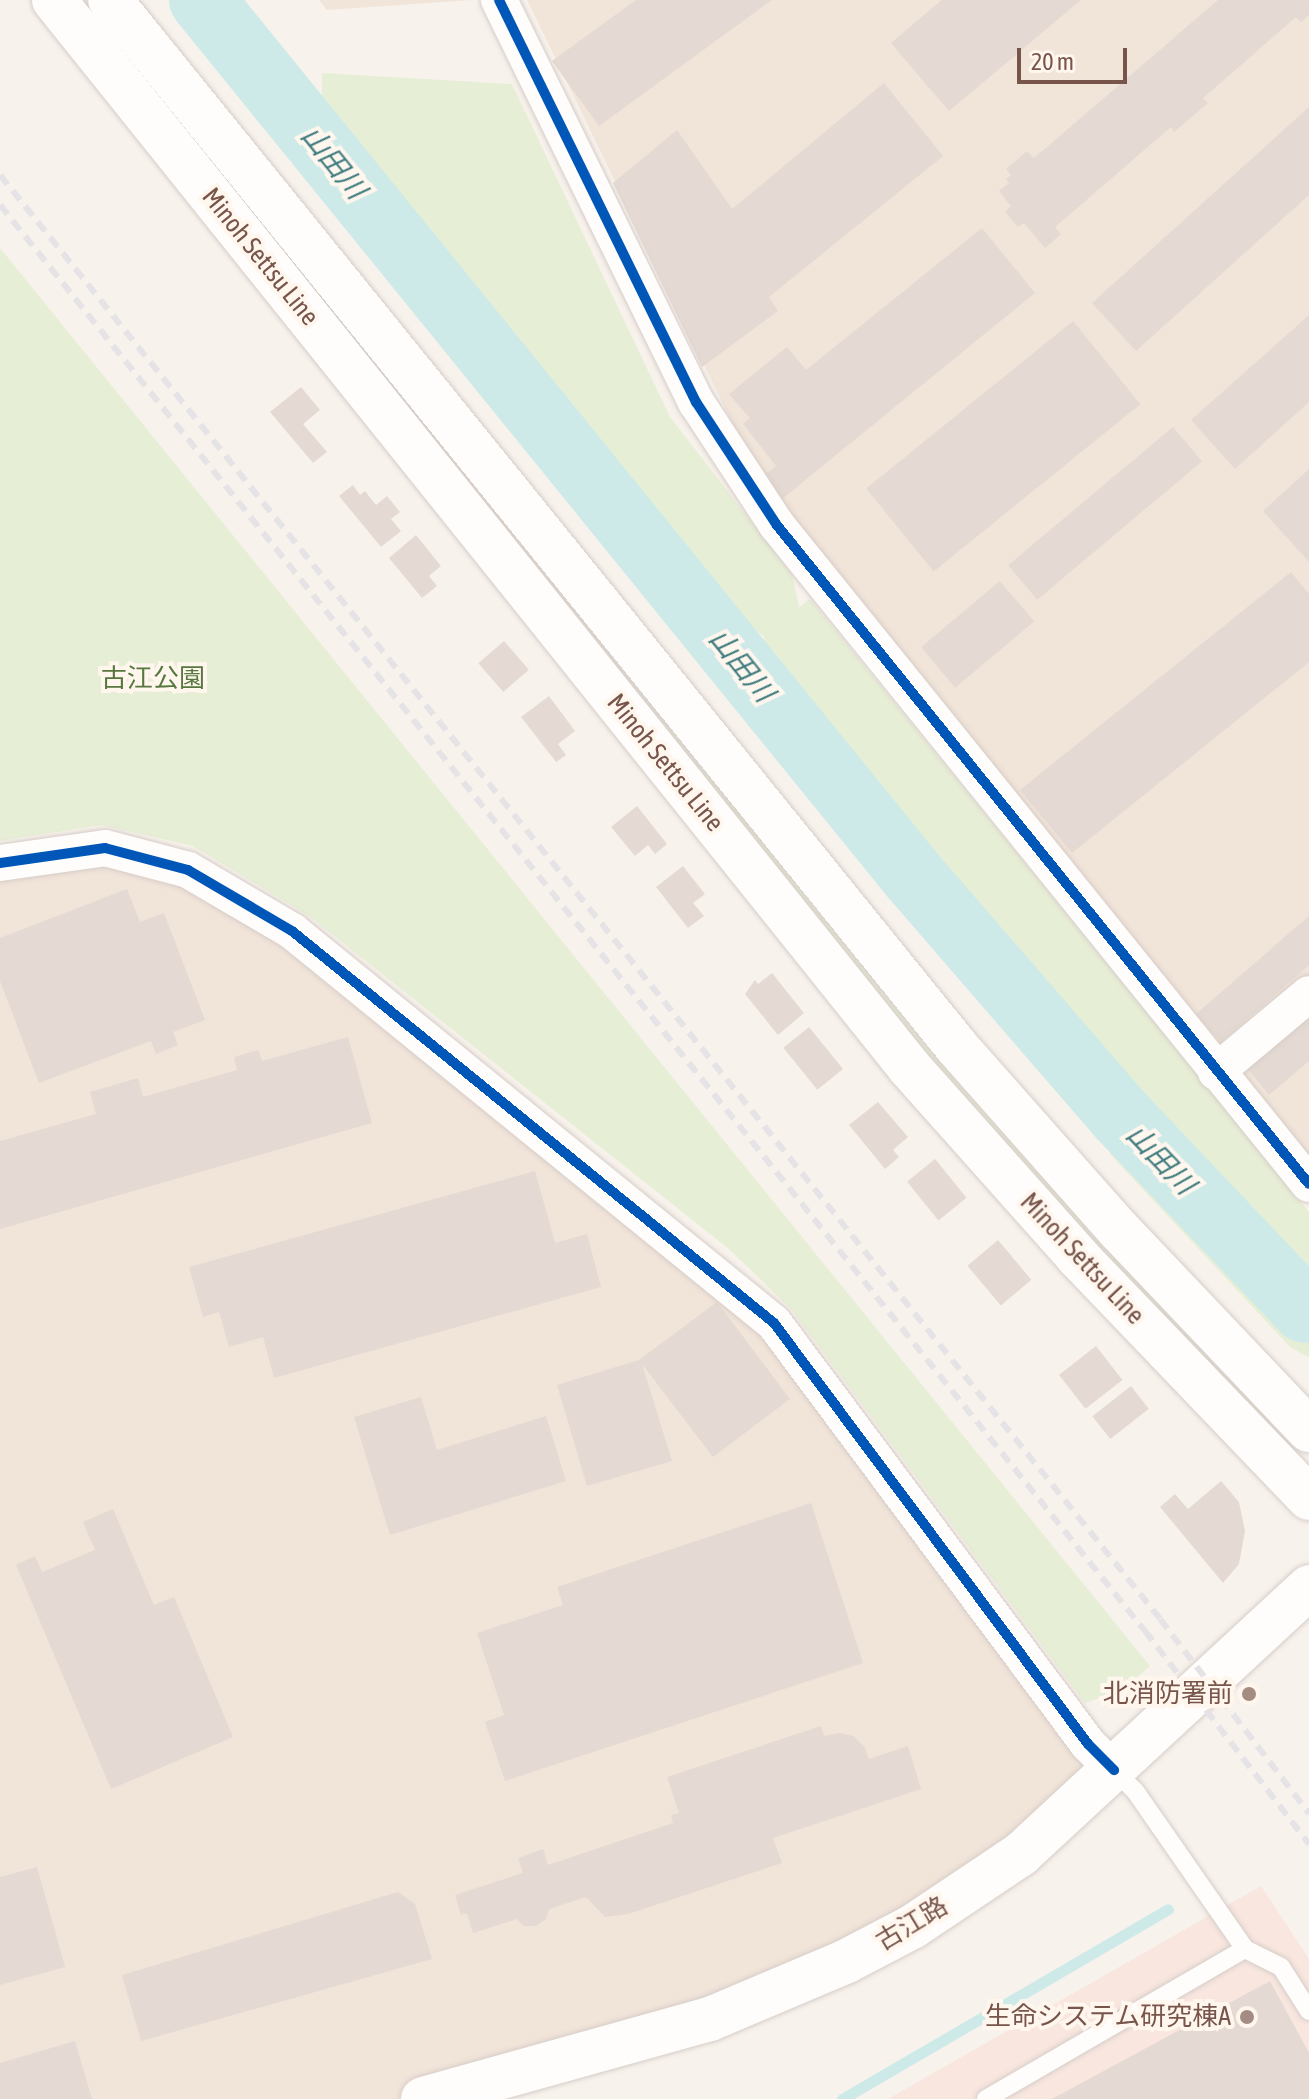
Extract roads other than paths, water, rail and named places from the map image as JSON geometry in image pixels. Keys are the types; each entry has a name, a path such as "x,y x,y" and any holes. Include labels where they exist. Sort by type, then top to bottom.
{"main road":[{"name":"Minoh Settsu Line","path":"54,0 909,1067 1078,1257 1309,1498"},
{"name":"Minoh Settsu Line","path":"110,0 956,1046 1119,1230 1309,1430"},
{"name":"古江路","path":"423,2099 710,2019 845,1962 912,1927 1021,1854 1309,1587"}],"street":[{"path":"499,0 696,402 776,524 1309,1184"},
{"path":"0,863 105,848 188,870 292,931 774,1323 1080,1734 1114,1770"},
{"path":"1216,1072 1309,994"}],"lane":[{"path":"1114,1770 1135,1791 1245,1949 1281,1967 1309,2011"},
{"path":"986,2099 1245,1949"}],"waterway":[{"name":"山田川","path":"202,0 914,877 1121,1116 1305,1310"},
{"path":"842,2099 1168,1909"}],"railway":[{"path":"0,175 1160,1619 1309,1813"},
{"path":"0,205 1145,1631 1309,1844"}],"place":[{"name":"北消防署前","path":"1249,1694"},
{"name":"生命システム研究棟A","path":"1247,2017"}],"park label":[{"name":"古江公園","path":"153,679"}]}
